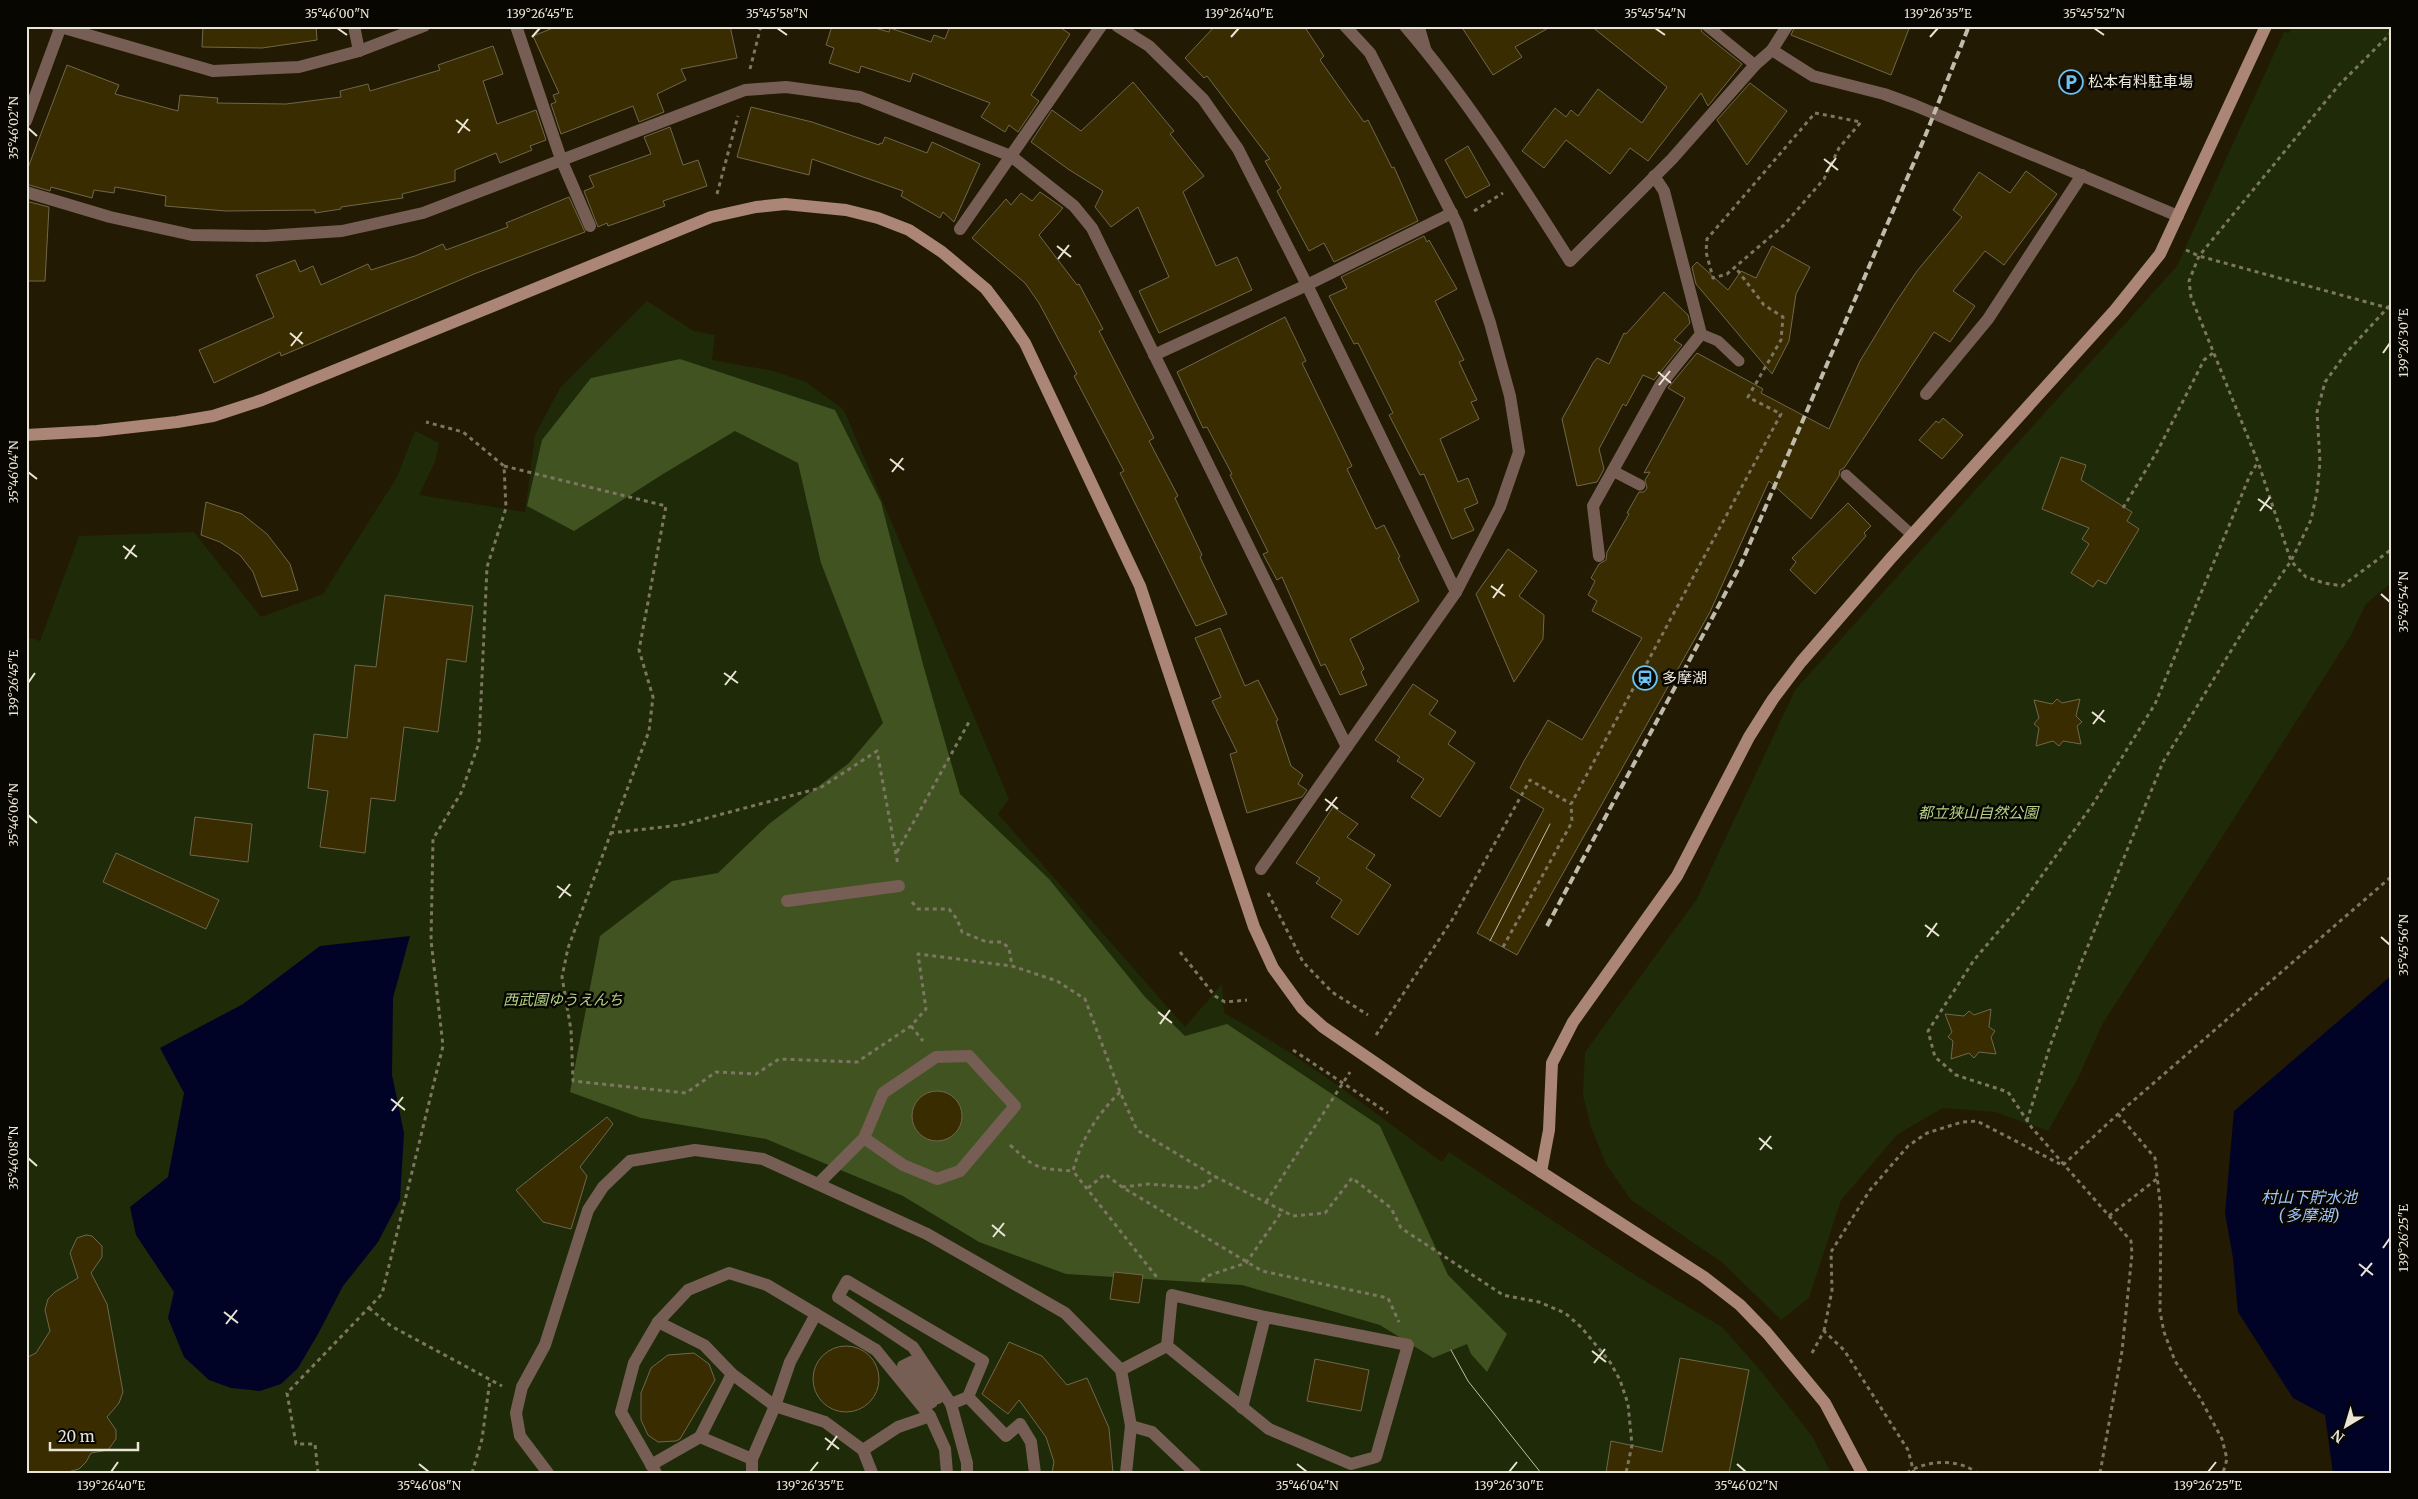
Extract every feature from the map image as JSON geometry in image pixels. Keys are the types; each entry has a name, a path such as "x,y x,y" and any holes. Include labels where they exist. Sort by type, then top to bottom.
{"street":[{"path":"354,26 359,50"},
{"path":"26,121 59,27 213,70 299,67 359,50 424,26"},
{"path":"516,26 561,159 590,226"},
{"path":"960,228 1101,26"},
{"path":"1117,26 1149,46 1203,99 1238,149 1307,285 1456,592"},
{"path":"1260,869 1456,592 1500,507 1519,452 1508,387 1490,323 1452,213 1370,53 1345,26"},
{"path":"1405,26 1427,52 1520,183 1570,261 1672,159 1755,65 1772,50 1787,26"},
{"path":"1542,1172 1549,1130 1552,1063 1572,1022 1678,876 1749,737 1773,699 1801,662 2115,310 2160,254 2266,26"},
{"path":"1772,50 1813,76 1884,94 1914,105 2178,216"},
{"path":"26,192 110,217 192,235 265,236 342,231 423,213 745,90 786,87 860,97 1011,156 1074,206 1092,228 1347,747"},
{"path":"1926,394 1988,319 2082,175"},
{"path":"1599,556 1593,506 1661,384 1701,334 1664,191 1654,176"},
{"path":"26,435 97,431 214,416 307,383 711,217 756,207 786,204 826,207 878,218 909,230 942,252 986,289 1025,343 1140,586 1240,892 1273,968 1302,1008 1323,1027 1704,1277 1740,1305 1767,1333 1825,1403 1862,1473"},
{"path":"1154,354 1307,285 1452,213"},
{"path":"787,901 900,886"},
{"path":"818,1184 864,1138 883,1093 936,1057 968,1056 1015,1106 960,1171 937,1179 903,1165 864,1138"},
{"path":"548,1473 520,1436 516,1413 522,1388 545,1345 588,1210 603,1187 630,1162 695,1150 763,1159 927,1234 1065,1313 1121,1370 1130,1426 1126,1473"},
{"path":"732,1374 700,1436 654,1469 621,1412 634,1364 658,1322 688,1290 729,1273 767,1285 876,1350 926,1411 945,1450 947,1473"},
{"path":"967,1473 967,1463 948,1399 913,1347 838,1298 847,1281 983,1361 968,1397"},
{"path":"1172,1295 1265,1318 1408,1345 1376,1457 1351,1464 1269,1429 1167,1346 1172,1295"},
{"path":"752,1473 752,1459 775,1406 790,1362 816,1314"},
{"path":"1242,1408 1265,1318"},
{"path":"658,1322 704,1346 732,1374 775,1406 825,1422 863,1450 872,1473"},
{"path":"1121,1370 1167,1346"},
{"path":"863,1450 926,1411 932,1402 903,1366 911,1362 938,1398 968,1397"},
{"path":"968,1397 1006,1436 1020,1424 1031,1442 1035,1473"},
{"path":"1130,1426 1152,1432 1195,1473"},
{"path":"700,1436 752,1459"}],"lane":[{"path":"1419,26 1427,52"},
{"path":"1707,26 1755,65"},
{"path":"1701,334 1718,341 1739,361"},
{"path":"1614,470 1640,485"},
{"path":"1846,475 1912,536"}],"path":[{"path":"711,217 761,26"},
{"path":"2392,32 2339,85 2199,256 2189,281 2191,297 2258,462 2291,561 2306,577 2342,586 2392,549"},
{"path":"1815,113 1861,122 1839,148 1824,178 1790,218 1735,267 1727,274 1713,278 1706,252 1707,239 1815,113"},
{"path":"1466,217 1508,190"},
{"path":"2184,249 2199,256 2390,309"},
{"path":"1503,947 1572,822 1571,804 1782,414 1748,397 1781,340 1782,317 1764,306 1735,267"},
{"path":"2027,1121 2050,1046 2081,963 2163,762 2248,623 2291,561 2310,520 2317,492 2320,462 2317,412 2325,382 2346,353 2390,309 2392,304"},
{"path":"2123,508 2158,450 2204,360 2213,353"},
{"path":"318,1473 315,1444 296,1444 287,1393 382,1294 443,1046 431,940 433,839 461,793 479,742 487,567 506,508 504,466 463,432 426,422"},
{"path":"2100,1473 2122,1351 2132,1254 2131,1241 2063,1165 2027,1121 2008,1092 1956,1074 1935,1057 1928,1031 1974,960 2020,906 2093,804 2155,704 2250,475 2258,462"},
{"path":"897,852 969,722"},
{"path":"610,833 681,825 820,788 877,751 897,852 900,886 918,909 949,909 957,919 962,932 987,942 1002,942 1009,948 1012,966"},
{"path":"1376,1035 1452,920 1530,780 1571,804"},
{"path":"2063,1165 2118,1114 2392,876"},
{"path":"1268,893 1303,962 1332,992 1368,1015"},
{"path":"1180,952 1215,996 1225,1002 1247,1000"},
{"path":"1294,1050 1388,1113"},
{"path":"1266,1202 1351,1071"},
{"path":"1073,1171 1086,1134 1105,1107 1120,1092"},
{"path":"2118,1114 2155,1158 2159,1178 2162,1261 2160,1312 2164,1332 2175,1361 2200,1398 2222,1439 2226,1459 2223,1473"},
{"path":"1808,1360 1824,1332 1832,1290 1831,1252 1870,1190 1908,1146 1927,1133 1948,1125 1977,1121 2063,1165"},
{"path":"994,1131 1032,1165 1039,1168 1073,1171 1172,1295 1196,1285 1207,1276 1246,1263 1283,1210"},
{"path":"1088,1188 1105,1174 1122,1187 1262,1271 1388,1298 1408,1345"},
{"path":"1122,1187 1149,1184 1198,1188 1216,1178 1293,1216 1324,1213 1352,1178 1390,1208 1400,1228 1503,1295 1539,1302 1565,1313 1597,1344 1620,1380 1631,1424 1632,1445 1626,1473"},
{"path":"2109,1216 2159,1178"},
{"path":"369,1308 391,1326 520,1396"},
{"path":"1824,1332 1844,1350 1908,1450 1914,1471"},
{"path":"472,1473 482,1439 490,1380"},
{"path":"1907,1473 1942,1462 1958,1464 1976,1473"}],"green space":[{"name":"都立狭山自然公園","path":"2292,26 2392,26 2392,582 2366,604 2350,637 2102,1025 2078,1078 2048,1131 1995,1112 1943,1108 1898,1134 1841,1200 1809,1298 1781,1320 1723,1263 1631,1200 1606,1164 1591,1127 1583,1095 1585,1052 1697,899 1795,690 2177,266 2284,32 2289,33"},
{"name":"西武園ゆうえんち","path":"647,301 694,331 715,335 712,360 774,371 806,382 844,410 1009,799 998,814 1185,1027 1222,984 1224,1013 1253,1029 1308,1065 1442,1162 1449,1152 1635,1275 1722,1327 1761,1371 1812,1436 1831,1473 26,1473 26,637 40,641 79,536 194,532 261,617 323,594 397,477 415,431 439,443 435,462 419,495 525,512 535,435 560,388"},
{"path":"680,359 835,410 881,502 924,668 960,794 1049,879 1145,997 1185,1036 1227,1024 1380,1126 1448,1275 1507,1334 1487,1372 1471,1354 1467,1344 1433,1358 1380,1325 1242,1285 1066,1274 979,1242 903,1196 766,1139 641,1118 570,1092 600,936 672,881 718,873 769,824 849,763 883,723 821,563 798,463 735,431 574,531 527,506 542,440 591,378"}],"water":[{"path":"410,936 393,998 392,1075 404,1133 400,1200 378,1242 343,1286 298,1368 281,1384 260,1391 231,1388 209,1380 184,1357 168,1318 174,1292 136,1235 130,1207 168,1177 184,1093 160,1048 243,1004 320,946"},
{"name":"村山下貯水池 (多摩湖)","path":"2392,975 2392,1473 2333,1473 2325,1415 2293,1398 2238,1312 2233,1258 2225,1213 2234,1111"}],"building":[{"path":"203,26 316,26 317,40 262,48 202,47"},
{"path":"558,26 730,26 737,58 681,69 686,80 657,94 664,112 639,122 633,106 561,134 551,104 556,102 553,95 559,93 533,36"},
{"path":"832,26 868,26 889,32 890,28 931,42 934,35 945,39 950,26 1058,26 1070,34 1031,95 1039,101 1018,132 1009,125 1005,132 981,117 990,103 913,73 910,82 861,66 859,73 829,63 834,48 826,45"},
{"path":"1215,26 1304,26 1324,56 1320,60 1364,122 1368,120 1392,168 1394,167 1418,221 1334,262 1324,243 1309,251 1277,191 1281,188 1265,161 1270,159 1207,76 1204,78 1185,58"},
{"path":"1461,26 1552,26 1515,47 1522,57 1493,75"},
{"path":"1591,26 1700,26 1702,32 1742,64 1708,106 1701,93 1648,161 1630,148 1610,174 1566,140 1544,168 1522,151 1555,108 1566,117 1571,110 1578,116 1598,89 1642,123 1667,87"},
{"path":"1795,26 1910,26 1891,75 1791,35"},
{"path":"493,46 503,74 483,81 497,124 536,110 546,140 530,146 532,150 500,163 496,153 455,170 455,181 402,194 403,198 341,207 341,209 315,213 315,210 226,211 165,206 166,196 115,187 114,193 94,190 92,198 51,187 50,191 26,184 26,173 67,65 119,85 115,94 178,111 180,95 218,98 217,103 286,104 341,97 340,91 368,84 370,91 440,70 438,65"},
{"path":"1133,82 1174,131 1170,134 1204,176 1183,192 1216,266 1237,257 1252,290 1159,333 1139,291 1169,277 1138,207 1111,227 1095,207 1103,191 1068,169 1031,142 1052,110 1081,131"},
{"path":"1750,83 1787,111 1747,165 1717,120"},
{"path":"751,107 812,122 879,145 880,143 882,144 885,137 927,153 932,142 980,164 954,222 943,212 940,218 901,196 903,191 812,159 809,175 737,157"},
{"path":"670,127 683,165 698,160 707,186 663,201 665,206 608,226 607,223 598,227 584,191 594,187 589,176 651,154 644,137"},
{"path":"1468,146 1490,185 1466,198 1445,160"},
{"path":"2026,171 2057,194 2004,265 1985,251 1953,291 1975,306 1950,342 1934,332 1844,468 1840,470 1839,476 1811,519 1769,481 1710,612 1517,955 1477,933 1544,809 1510,788 1524,761 1548,720 1582,740 1642,638 1592,611 1597,601 1588,595 1595,581 1591,578 1599,564 1606,560 1607,552 1629,514 1627,513 1639,492 1644,492 1647,488 1645,480 1650,472 1644,473 1685,398 1668,388 1697,353 1763,389 1761,393 1829,429 1860,361 1894,305 1917,271 1962,217 1953,210 1979,172 2010,193"},
{"path":"1040,192 1063,208 1039,235 1077,285 1079,284 1103,329 1099,331 1154,438 1149,441 1178,496 1175,498 1227,614 1196,626 1120,473 1124,471 1074,376 1077,374 1039,303 1025,283 972,238 1006,199 1011,205 1021,193 1032,201"},
{"path":"569,197 585,232 474,274 281,356 280,352 214,383 199,350 274,317 256,275 295,260 300,272 313,266 321,285 368,264 371,270 415,256 443,244 446,250 508,227 506,223"},
{"path":"26,201 49,207 45,281 26,281"},
{"path":"1424,236 1427,242 1429,240 1457,289 1435,301 1464,360 1459,362 1477,400 1471,402 1479,419 1440,439 1458,482 1468,478 1478,503 1464,509 1474,530 1452,539 1424,474 1420,475 1389,415 1393,413 1358,343 1354,344 1329,296 1347,288 1341,277"},
{"path":"1772,246 1810,267 1796,294 1789,341 1772,374 1696,284 1692,267 1697,262 1728,290 1741,271 1756,278"},
{"path":"1664,292 1688,315 1690,323 1674,340 1682,345 1654,380 1643,375 1626,406 1623,404 1599,449 1604,469 1597,482 1577,486 1562,419 1597,358 1609,364 1624,333 1626,334"},
{"path":"1285,317 1306,361 1302,363 1352,466 1347,469 1376,529 1384,525 1419,601 1350,639 1364,669 1361,672 1367,685 1340,695 1325,664 1321,666 1282,577 1277,580 1263,554 1268,552 1230,475 1232,474 1207,427 1203,428 1177,372"},
{"path":"1943,418 1963,435 1942,459 1919,440 1936,421 1939,423"},
{"path":"2061,457 2086,465 2081,480 2132,512 2127,521 2139,529 2106,584 2098,580 2093,587 2071,573 2089,544 2082,539 2089,528 2042,509"},
{"path":"206,502 242,514 267,534 290,564 298,590 262,597 253,572 240,555 220,542 201,535"},
{"path":"1848,503 1871,526 1864,533 1866,536 1815,594 1790,570 1796,562 1792,558"},
{"path":"1508,549 1537,571 1519,596 1544,615 1543,639 1514,682 1476,594"},
{"path":"385,595 473,606 466,662 447,659 438,732 404,727 395,801 371,798 365,853 320,847 328,791 308,788 314,734 347,738 355,665 376,667"},
{"path":"1220,628 1245,686 1258,680 1278,720 1276,721 1291,766 1303,775 1298,784 1307,790 1302,797 1247,813 1230,754 1237,752 1212,701 1221,697 1195,638"},
{"path":"1413,684 1438,701 1429,714 1456,732 1448,744 1475,763 1440,817 1411,797 1424,779 1397,761 1400,757 1375,740"},
{"path":"2057,699 2062,703 2080,699 2076,716 2082,722 2077,726 2081,744 2063,741 2059,746 2053,741 2036,746 2039,728 2034,724 2039,718 2034,700 2052,704"},
{"path":"1333,807 1358,824 1347,837 1375,855 1366,868 1391,885 1358,935 1331,917 1342,900 1316,883 1320,878 1296,863"},
{"path":"195,817 252,824 248,862 190,855"},
{"path":"116,853 219,900 206,929 103,882"},
{"path":"1991,1009 1989,1027 1995,1031 1991,1037 1996,1054 1979,1052 1974,1058 1969,1053 1951,1059 1953,1041 1948,1037 1952,1032 1945,1014 1964,1016 1969,1011 1974,1015"},
{"path":"932,1091 942,1091 955,1098 962,1111 962,1121 955,1134 942,1141 932,1141 923,1137 916,1130 912,1121 912,1111 916,1102 923,1095"},
{"path":"607,1117 613,1124 580,1167 587,1176 571,1229 543,1222 516,1190"},
{"path":"86,1235 92,1236 102,1246 102,1257 91,1273 107,1304 123,1392 119,1403 107,1417 116,1430 116,1439 108,1450 91,1453 79,1469 64,1473 26,1473 26,1358 36,1353 50,1331 45,1310 48,1299 55,1292 78,1278 70,1253 77,1238"},
{"path":"1114,1272 1143,1275 1139,1303 1110,1299"},
{"path":"1009,1342 1042,1356 1067,1385 1087,1378 1109,1428 1113,1473 1052,1473 1054,1462 1046,1437 1019,1400 1008,1414 982,1394"},
{"path":"846,1346 859,1349 869,1356 876,1366 879,1379 876,1392 869,1402 859,1409 846,1412 833,1409 823,1402 816,1392 813,1379 816,1366 823,1356 833,1349"},
{"path":"694,1353 709,1364 715,1380 680,1439 658,1442 648,1435 641,1420 641,1393 651,1368 668,1355"},
{"path":"1680,1358 1749,1370 1729,1473 1606,1473 1611,1441 1662,1452"},
{"path":"1315,1359 1369,1370 1361,1411 1307,1401"}],"tram line":[{"path":"1490,941 1550,824"},
{"path":"1451,1350 1468,1381 1541,1473"}],"railway":[{"path":"1547,926 1741,564 1924,139 1969,26"}],"place":[{"name":"松本有料駐車場","path":"2071,82"},
{"name":"多摩湖","path":"1645,678"}]}
